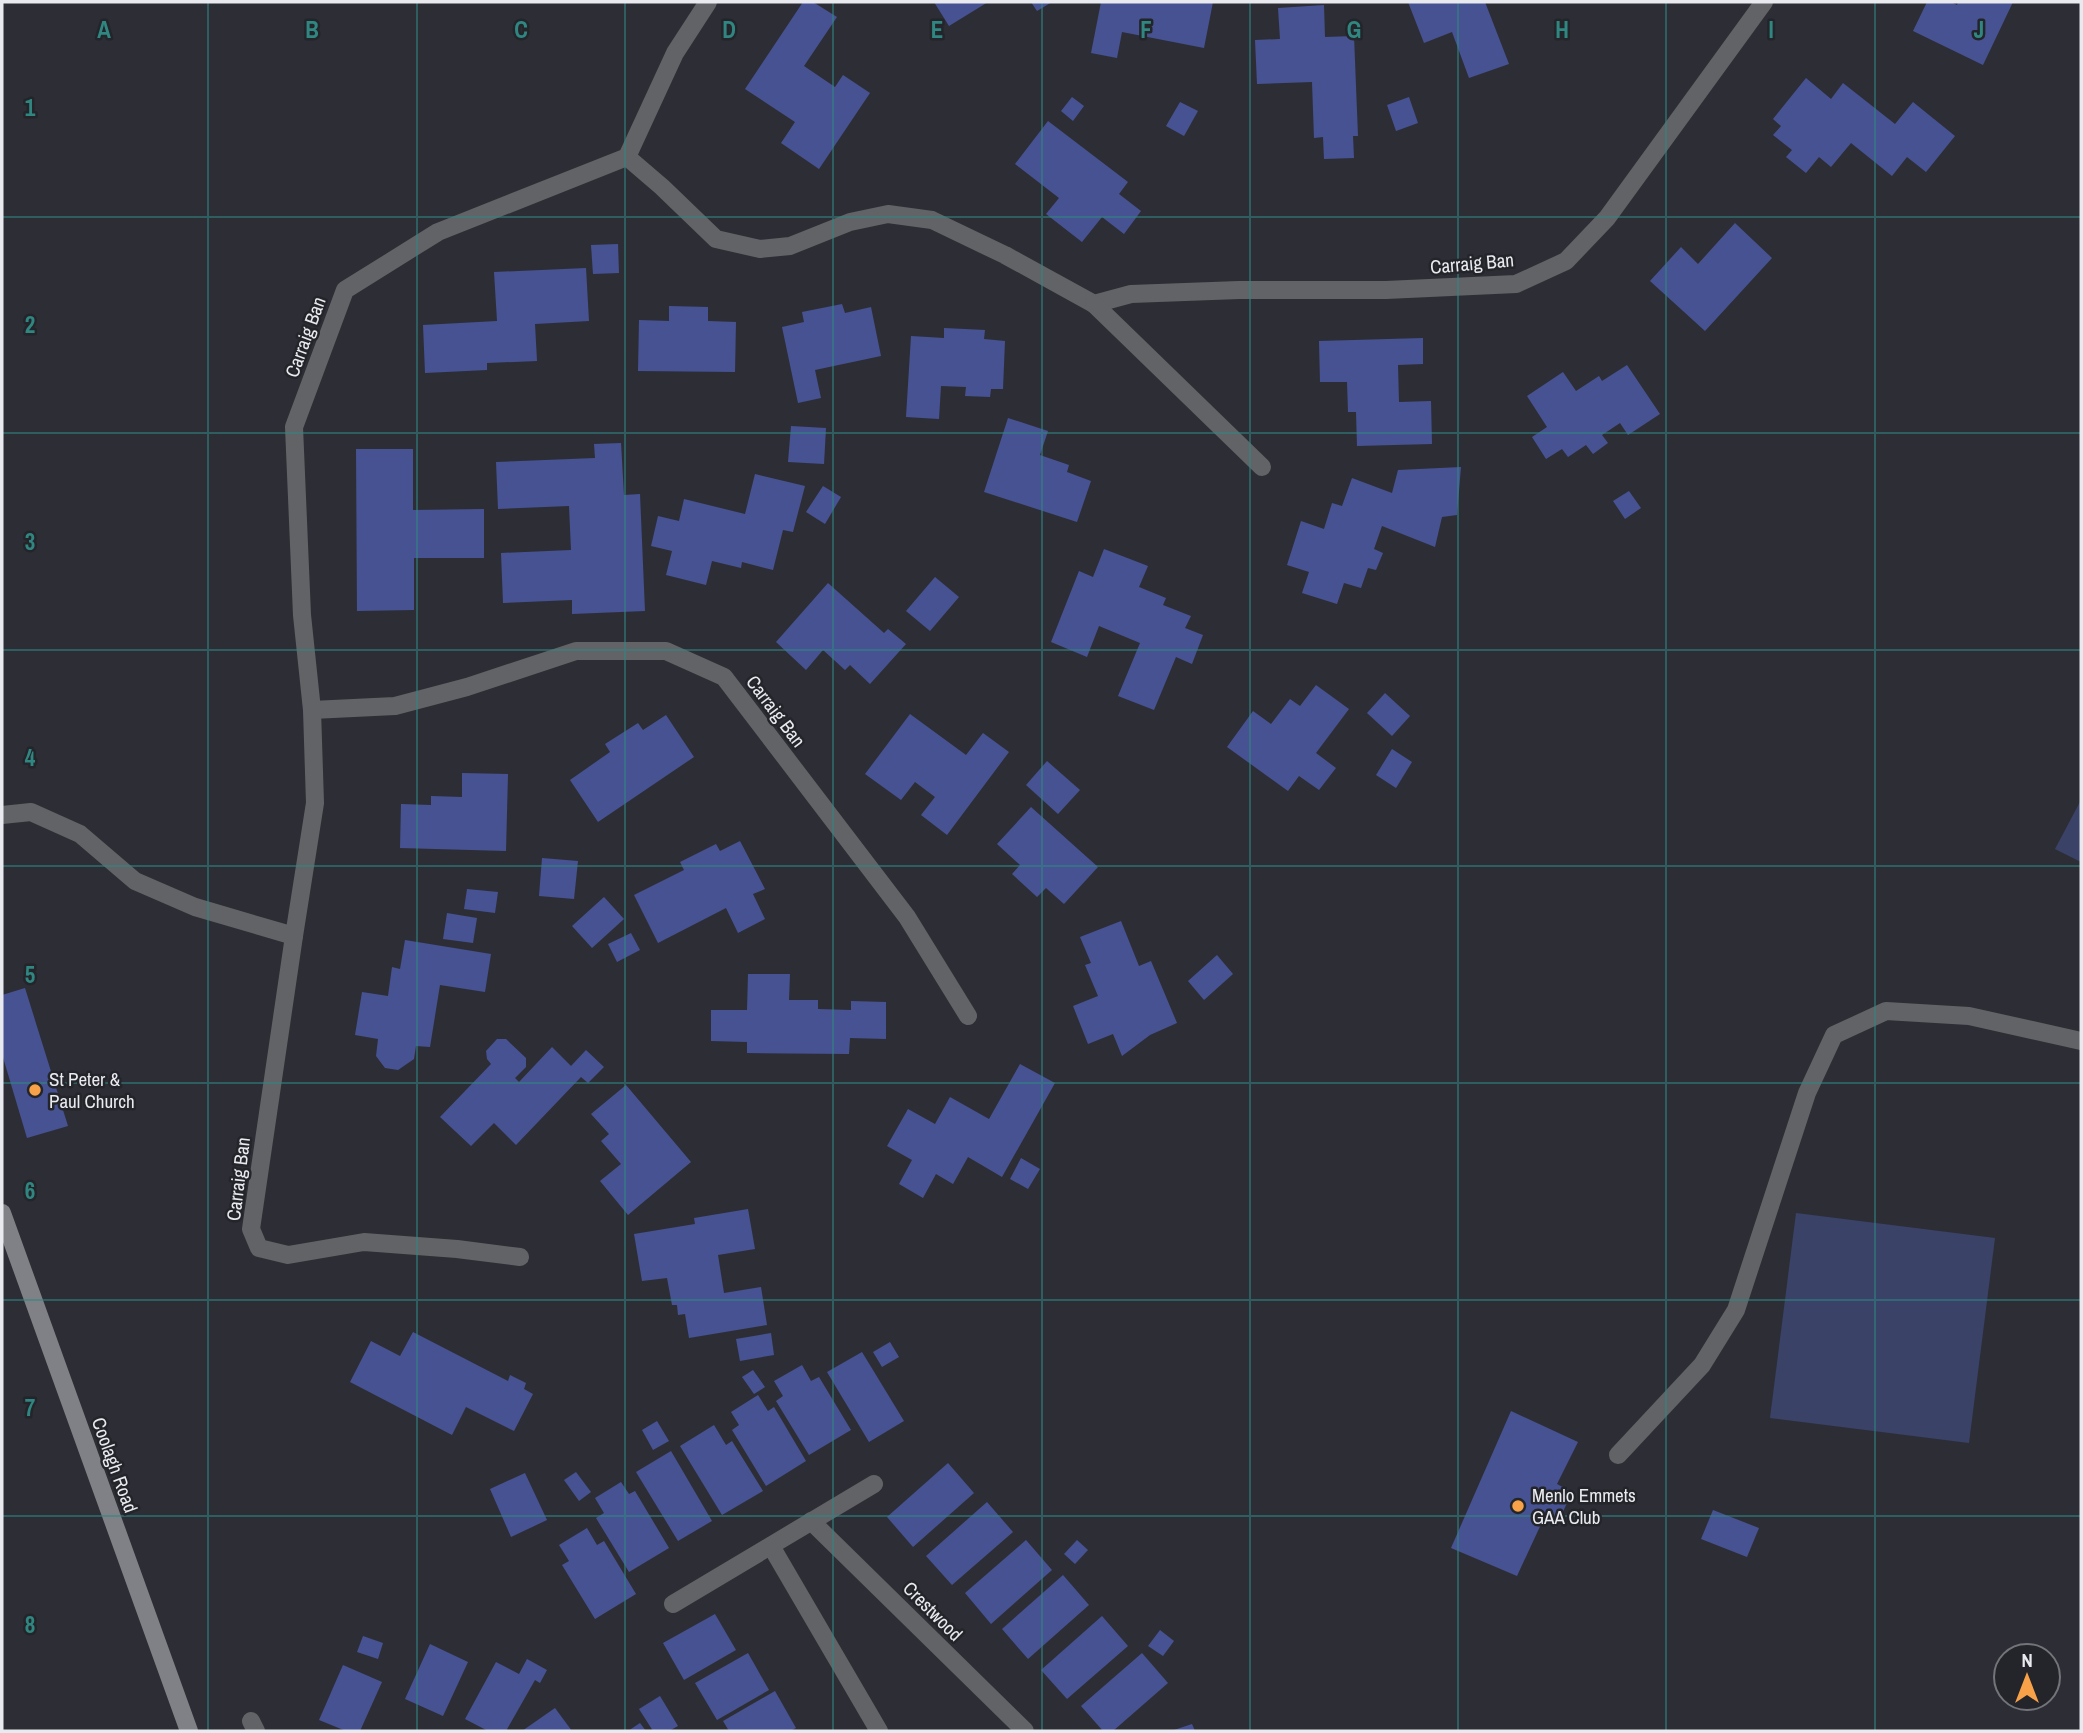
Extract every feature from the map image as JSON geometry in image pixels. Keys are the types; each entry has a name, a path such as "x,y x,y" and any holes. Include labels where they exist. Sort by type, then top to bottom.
{"street":[{"path":"708,2 676,53 627,157 716,239 760,249 790,246 850,222 888,214 932,220 1005,255 1094,304 1262,467"},
{"name":"Carraig Ban","path":"1094,304 1130,294 1239,290 1385,290 1516,284 1566,261 1607,218 1764,2"},
{"name":"Carraig Ban","path":"520,1257 364,1242 288,1255 259,1248 251,1229 316,803 312,709 302,615 294,427 345,290 438,232 627,157"},
{"name":"Carraig Ban","path":"312,709 395,706 467,687 576,651 666,651 724,677 907,917 968,1016"},
{"path":"2,815 31,812 80,834 135,881 195,907 294,936"},
{"path":"1618,1455 1702,1365 1736,1310 1807,1093 1834,1035 1886,1011 1969,1016 2081,1041"},
{"name":"Coolagh Road","path":"2,1213 188,1731"},
{"path":"673,1604 874,1484"},
{"name":"Crestwood","path":"811,1521 1025,1731"},
{"path":"771,1546 879,1731"}],"shaded area":[{"path":"2081,800 2081,862 2055,849"},
{"path":"1796,1213 1995,1238 1969,1443 1770,1418"}],"building":[{"path":"803,2 813,2 837,17 804,66 835,87 843,75 870,93 819,169 781,143 795,122 745,89"},
{"path":"934,2 988,2 949,26"},
{"path":"1031,2 1052,2 1037,11"},
{"path":"1101,2 1213,2 1204,48 1122,32 1117,58 1091,53"},
{"path":"1408,2 1485,2 1509,64 1469,78 1452,32 1424,43"},
{"path":"1927,2 1951,2 1957,5 1958,2 2013,2 1983,65 1913,31"},
{"path":"1324,5 1325,37 1354,36 1358,136 1353,136 1354,158 1324,159 1323,137 1314,138 1312,82 1257,84 1255,40 1280,39 1278,8"},
{"path":"1806,78 1831,99 1843,83 1895,124 1913,102 1955,136 1926,172 1907,157 1892,176 1851,143 1831,167 1819,157 1806,173 1786,157 1792,150 1773,135 1781,126 1773,119"},
{"path":"1072,97 1084,106 1073,121 1061,111"},
{"path":"1409,97 1418,123 1396,131 1387,105"},
{"path":"1180,102 1198,111 1184,136 1166,126"},
{"path":"1048,121 1128,182 1119,194 1141,211 1124,234 1102,217 1082,242 1046,214 1059,198 1015,164"},
{"path":"1735,223 1772,258 1705,331 1650,281 1681,247 1698,264"},
{"path":"618,244 619,273 593,274 591,245"},
{"path":"586,268 589,321 535,324 537,361 487,363 487,370 425,373 423,325 497,321 494,272"},
{"path":"842,304 845,313 871,307 881,356 815,370 821,398 798,403 782,327 804,322 802,312"},
{"path":"669,306 708,307 708,321 736,322 735,372 638,371 639,320 669,321"},
{"path":"944,328 985,330 984,339 1005,341 1003,389 991,389 990,397 965,396 966,387 941,386 939,419 906,417 911,336 944,338"},
{"path":"1423,338 1423,364 1398,365 1399,402 1431,401 1432,444 1357,446 1356,412 1348,412 1347,382 1320,382 1319,341"},
{"path":"1627,365 1660,414 1628,435 1620,423 1602,435 1608,443 1593,454 1586,445 1568,457 1562,449 1546,459 1532,437 1547,427 1527,396 1563,372 1576,391 1599,376 1602,381"},
{"path":"1008,418 1048,431 1040,455 1069,465 1067,472 1091,481 1077,522 984,492"},
{"path":"791,426 826,428 824,464 788,462"},
{"path":"621,443 624,495 640,494 645,611 572,614 572,600 503,603 501,553 571,550 569,506 498,509 496,462 595,458 594,444"},
{"path":"356,449 413,449 413,510 484,509 484,558 414,558 414,610 357,611"},
{"path":"1461,467 1457,515 1442,517 1435,547 1382,526 1374,549 1383,553 1376,570 1368,568 1361,588 1344,583 1337,604 1302,593 1309,572 1287,565 1301,521 1324,529 1332,503 1342,506 1352,478 1392,493 1398,470"},
{"path":"755,474 805,486 793,532 783,530 773,570 742,562 741,568 712,561 706,585 666,575 672,551 651,546 658,516 679,521 684,499 745,514"},
{"path":"823,486 841,497 825,524 806,512"},
{"path":"1629,491 1641,508 1625,519 1613,501"},
{"path":"1104,549 1148,566 1139,587 1166,598 1163,605 1191,616 1185,628 1203,635 1192,664 1176,657 1154,710 1118,696 1140,643 1099,626 1087,657 1051,642 1079,571 1093,577"},
{"path":"935,577 959,597 930,631 906,611"},
{"path":"828,583 884,633 888,629 906,644 870,684 850,665 845,670 823,650 806,670 776,642"},
{"path":"1316,685 1349,709 1316,753 1336,768 1319,790 1299,776 1288,791 1227,747 1253,711 1271,724 1290,699 1300,706"},
{"path":"1385,693 1410,716 1392,736 1367,713"},
{"path":"910,714 966,755 983,733 1009,752 947,835 921,815 935,797 915,782 901,800 865,774"},
{"path":"666,715 694,757 598,822 570,780 610,752 605,744 638,723 643,730"},
{"path":"1392,749 1412,762 1396,788 1376,775"},
{"path":"1047,761 1080,790 1058,814 1026,785"},
{"path":"462,773 508,774 506,851 400,848 401,804 431,805 431,796 462,797"},
{"path":"1031,807 1098,867 1064,904 1046,888 1037,897 1012,874 1020,865 997,844"},
{"path":"740,841 765,889 753,894 765,919 738,933 726,908 658,943 634,895 684,870 680,862 716,844 720,851"},
{"path":"542,858 578,861 574,899 539,896"},
{"path":"467,889 498,892 495,913 464,909"},
{"path":"604,897 624,919 592,948 572,926"},
{"path":"447,913 477,918 473,943 443,939"},
{"path":"1121,921 1139,966 1151,961 1177,1023 1150,1035 1122,1056 1113,1034 1088,1044 1073,1006 1098,996 1085,965 1091,963 1080,937"},
{"path":"631,933 640,950 617,962 608,944"},
{"path":"405,940 491,954 485,992 440,985 430,1047 416,1046 414,1059 398,1070 385,1068 376,1056 378,1039 355,1035 362,992 388,996 392,967 400,969"},
{"path":"1217,955 1233,974 1204,1000 1188,981"},
{"path":"748,974 790,974 789,1000 818,1000 818,1009 851,1010 851,1001 886,1002 886,1039 850,1038 849,1054 747,1053 747,1042 711,1041 711,1010 747,1010"},
{"name":"St Peter & Paul Church","path":"25,988 68,1126 27,1138 2,1054 2,995"},
{"path":"497,1039 506,1039 526,1058 526,1067 515,1078 519,1082 552,1047 571,1066 586,1050 604,1067 588,1083 581,1077 516,1145 494,1123 471,1146 440,1117 491,1064 486,1051"},
{"path":"1020,1064 1055,1083 1002,1177 968,1157 953,1184 936,1174 923,1198 899,1184 912,1160 887,1146 908,1109 935,1124 950,1097 989,1119"},
{"path":"626,1085 691,1162 628,1215 600,1181 621,1164 601,1141 609,1134 591,1114"},
{"path":"1021,1158 1040,1169 1028,1189 1010,1179"},
{"path":"748,1209 755,1249 718,1255 724,1293 761,1287 767,1325 689,1338 685,1314 678,1315 677,1305 672,1305 667,1278 642,1281 634,1234 695,1224 694,1218"},
{"path":"413,1332 508,1381 510,1375 526,1383 524,1389 533,1394 514,1431 466,1407 452,1435 350,1382 371,1341 400,1356"},
{"path":"771,1333 774,1355 740,1361 736,1339"},
{"path":"890,1342 899,1357 882,1367 873,1352"},
{"path":"862,1352 904,1421 869,1442 827,1372"},
{"path":"802,1365 811,1381 819,1377 851,1430 809,1455 776,1401 783,1396 774,1381"},
{"path":"753,1370 765,1387 754,1394 742,1377"},
{"path":"758,1395 768,1411 774,1407 806,1461 766,1486 732,1430 739,1425 731,1412"},
{"name":"Menlo Emmets GAA Club","path":"1511,1411 1578,1442 1557,1484 1572,1492 1556,1527 1543,1520 1517,1576 1451,1548"},
{"path":"657,1421 669,1441 653,1450 642,1430"},
{"path":"714,1425 726,1445 732,1441 763,1491 722,1515 680,1446"},
{"path":"671,1451 712,1521 678,1541 636,1472"},
{"path":"948,1463 974,1493 913,1547 887,1517"},
{"path":"576,1472 591,1492 579,1501 564,1480"},
{"path":"525,1473 547,1520 511,1537 490,1489"},
{"path":"621,1482 629,1494 635,1491 669,1548 629,1572 596,1518 604,1513 595,1498"},
{"path":"987,1502 1013,1532 952,1585 926,1556"},
{"path":"1713,1510 1759,1528 1747,1557 1701,1539"},
{"path":"587,1528 597,1545 604,1541 636,1594 595,1619 562,1565 569,1561 559,1545"},
{"path":"1026,1540 1052,1570 991,1624 965,1593"},
{"path":"1077,1540 1088,1550 1075,1564 1064,1554"},
{"path":"1063,1575 1089,1605 1028,1659 1002,1629"},
{"path":"715,1614 736,1650 684,1680 663,1643"},
{"path":"1102,1616 1128,1646 1067,1699 1041,1670"},
{"path":"1160,1630 1174,1641 1163,1656 1148,1646"},
{"path":"363,1636 383,1643 378,1659 357,1652"},
{"path":"430,1644 468,1662 443,1716 405,1699"},
{"path":"748,1653 769,1690 717,1720 695,1683"},
{"path":"1142,1653 1168,1683 1113,1731 1103,1731 1081,1706"},
{"path":"527,1659 547,1670 540,1683 535,1680 506,1731 488,1731 465,1719 496,1662 519,1674"},
{"path":"343,1665 382,1682 360,1731 346,1731 319,1720"},
{"path":"775,1691 796,1728 790,1731 729,1731 723,1721"},
{"path":"660,1696 678,1726 669,1731 653,1731 639,1709"},
{"path":"555,1708 572,1731 522,1731"},
{"path":"640,1723 646,1731 628,1731"},
{"path":"1192,1724 1195,1731 1171,1731"}],"place":[{"name":"St Peter & Paul Church","path":"35,1090"},
{"name":"Menlo Emmets GAA Club","path":"1518,1506"}]}
